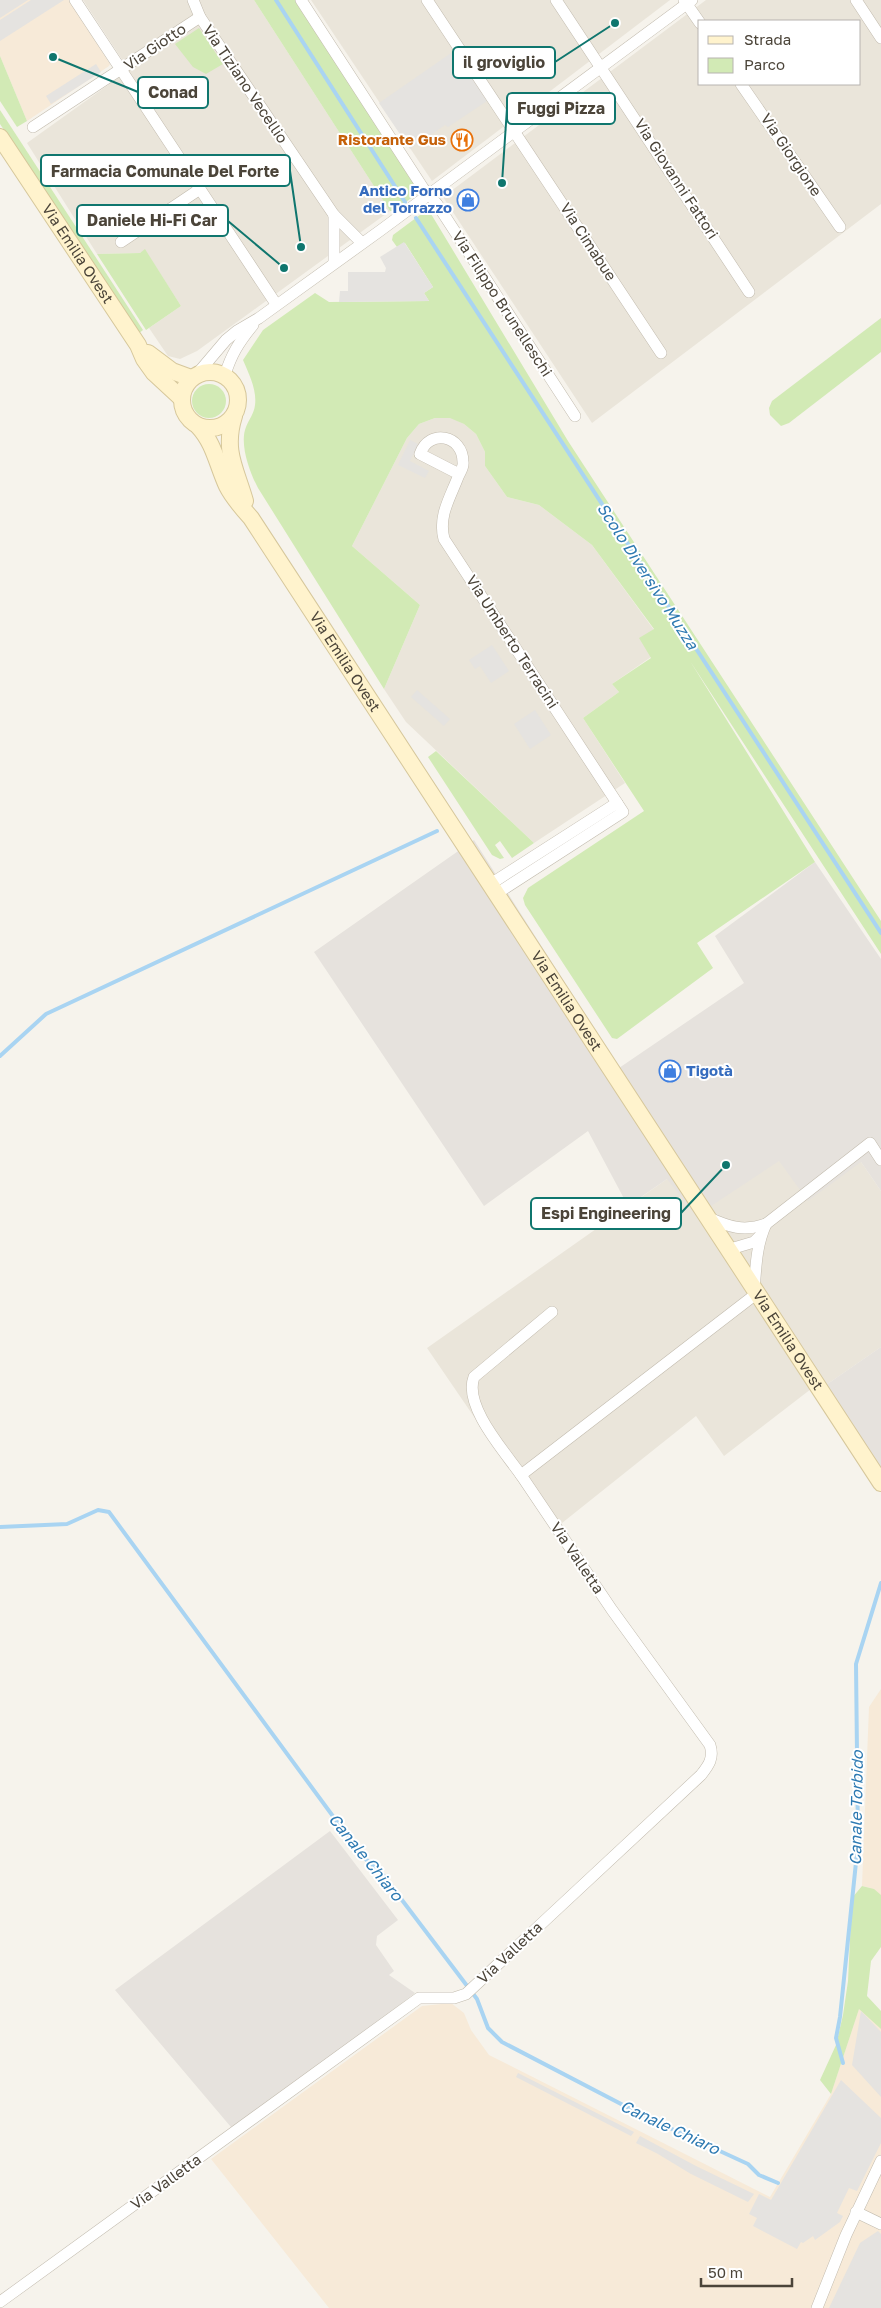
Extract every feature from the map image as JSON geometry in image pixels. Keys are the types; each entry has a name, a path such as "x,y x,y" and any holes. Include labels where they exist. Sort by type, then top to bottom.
{"main road":[{"name":"Via Emilia Ovest","path":"0,137 138,345 144,359 154,372 181,398"},
{"name":"Via Emilia Ovest","path":"138,345 162,365 195,375"},
{"path":"216,372 225,375 237,389 239,398 234,416 216,427 198,426 185,413 181,398 183,388 195,375 216,372"},
{"name":"Via Emilia Ovest","path":"234,416 228,441 230,456 250,518"},
{"name":"Via Emilia Ovest","path":"198,426 208,437 214,449 228,487 881,1483"}],"street":[{"path":"75,0 276,304"},
{"name":"Via Tiziano Vecellio","path":"193,0 200,17 334,215 362,243"},
{"name":"Via Filippo Brunelleschi","path":"301,0 575,416"},
{"name":"Via Cimabue","path":"427,0 661,353"},
{"name":"Via Giovanni Fattori","path":"556,0 749,292"},
{"path":"856,0 881,38"},
{"path":"195,375 226,340 515,132 688,1 698,20"},
{"name":"Via Giotto","path":"33,127 200,17"},
{"name":"Via Giorgione","path":"743,85 840,227"},
{"path":"121,242 200,189"},
{"path":"334,215 334,264"},
{"path":"334,233 348,253"},
{"path":"225,375 231,356 238,343 259,318"},
{"name":"Via Umberto Terracini","path":"459,474 442,518 444,540 620,807 492,889"},
{"path":"727,1250 735,1240 748,1230 766,1224 870,1143 881,1160"},
{"path":"706,1217 748,1230"},
{"path":"521,1475 755,1293 756,1259 760,1236 766,1224"},
{"path":"727,1250 754,1242 760,1236"},
{"name":"Via Valletta","path":"0,2302 419,1998 454,1998 469,1991 701,1775 713,1754 703,1734 612,1610 476,1407 472,1384 474,1377 552,1312"},
{"path":"817,2308 856,2212 881,2161"},
{"path":"856,2212 881,2224"}],"shaded area":[{"path":"0,0 69,0 110,64 109,66 27,121 0,56"},
{"path":"0,0 28,0 0,18"},
{"path":"31,0 64,0 0,41 0,20"},
{"path":"83,0 254,0 390,211 197,351 180,359 168,356 149,328 181,306 145,250 140,253 97,254 27,143 129,70"},
{"path":"311,0 670,0 432,181"},
{"path":"706,0 881,0 881,204 592,423 443,197"},
{"path":"454,51 487,101 448,127 445,125 410,149 379,103"},
{"path":"96,64 101,72 51,104 46,96"},
{"path":"404,242 433,287 424,293 429,301 339,302 340,291 348,291 348,272 385,272 386,268 380,257"},
{"path":"450,417 464,424 476,434 485,452 485,466 507,497 539,505 592,545 654,630 651,657 612,684 619,692 583,718 625,783 534,843 406,722 384,689 420,605 352,546 407,438 419,424 435,418"},
{"path":"410,440 418,444 410,461 429,471 425,478 398,465"},
{"path":"492,645 509,671 491,683 480,666 475,669 469,660"},
{"path":"417,690 450,719 444,726 411,697"},
{"path":"535,710 551,735 530,749 514,724"},
{"path":"474,840 619,1068 744,983 715,936 815,862 881,959 881,1191 861,1162 808,1201 779,1161 696,1216 667,1179 628,1206 588,1131 484,1206 314,952"},
{"path":"779,1161 861,1162 881,1191 881,1347 826,1385 811,1389 724,1456 696,1416 552,1531 427,1348 667,1179"},
{"path":"881,1347 881,1468 826,1385"},
{"path":"881,1689 881,1898 870,1888 862,1886 869,1707"},
{"path":"330,1831 398,1920 377,1936 376,1945 394,1971 389,1975 415,1993 236,2133 115,1990"},
{"path":"451,2003 464,2013 471,2030 489,2055 770,2197 831,2094 859,2008 881,2029 881,2308 329,2308 211,2159 422,2006"},
{"path":"861,2011 881,2032 881,2097 852,2065"},
{"path":"518,2073 634,2132 631,2136 516,2077"},
{"path":"841,2080 881,2118 881,2143 857,2191 849,2188 837,2213 843,2216 840,2222 815,2240 813,2236 803,2243 801,2242 797,2249 753,2226 757,2218 749,2214 759,2194 771,2200"},
{"path":"640,2136 754,2194 748,2202 691,2174 636,2143"},
{"path":"878,2231 881,2234 881,2308 829,2308 860,2243"}],"green space":[{"path":"254,0 297,0 418,186 418,193 394,211 390,211"},
{"path":"199,28 223,64 206,74 193,67 175,44"},
{"path":"0,56 27,121 17,127 0,101"},
{"path":"0,110 143,330 138,334 0,124"},
{"path":"428,209 568,441 881,921 881,954 690,661 815,862 697,943 713,968 617,1039 612,1038 525,905 523,898 528,888 644,811 583,718 619,692 612,684 651,658 639,638 654,629 592,545 539,505 507,497 485,466 485,452 476,434 464,424 450,418 435,418 419,424 407,438 352,546 420,605 384,689 258,488 249,467 244,442 246,427 254,411 255,394 243,360 263,330 315,293 329,302 429,301 424,293 433,287 405,243 397,247 392,240 393,235"},
{"path":"145,249 181,306 146,330 97,254 140,253"},
{"path":"881,318 881,352 789,423 781,426 770,415 769,408 772,401"},
{"path":"209,384 216,385 221,389 225,394 225,408 221,413 216,417 209,418 202,417 197,413 193,408 192,401 193,394 197,389 202,385"},
{"path":"436,751 534,843 512,858 500,841 495,845 504,858 500,859 492,855 428,757"},
{"path":"862,1886 874,1889 881,1895 881,1947 871,1961 867,1996 881,2011 881,2029 859,2009 831,2094 820,2080 836,2045 843,2015 848,1981 852,1898"}],"waterway":[{"name":"Scolo Diversivo Muzza","path":"276,0 405,202"},
{"name":"Scolo Diversivo Muzza","path":"416,218 881,933"},
{"path":"0,1056 46,1014 437,831"},
{"name":"Canale Chiaro","path":"0,1527 67,1524 98,1510 109,1512 363,1857 380,1871 477,1999 488,2028 502,2042 648,2118 748,2164 759,2175 778,2183"},
{"name":"Canale Torbido","path":"843,2063 836,2038 840,2017 858,1843 856,1664 881,1583"}],"place":[{"name":"il groviglio","path":"615,23"},
{"name":"Conad","path":"53,57"},
{"name":"Ristorante Gus","path":"462,140"},
{"name":"Fuggi Pizza","path":"502,183"},
{"name":"Antico Forno del Torrazzo","path":"468,200"},
{"name":"Farmacia Comunale Del Forte","path":"301,247"},
{"name":"Daniele Hi-Fi Car","path":"284,268"},
{"name":"Tigotà","path":"670,1071"},
{"name":"Espi Engineering","path":"726,1165"}]}
